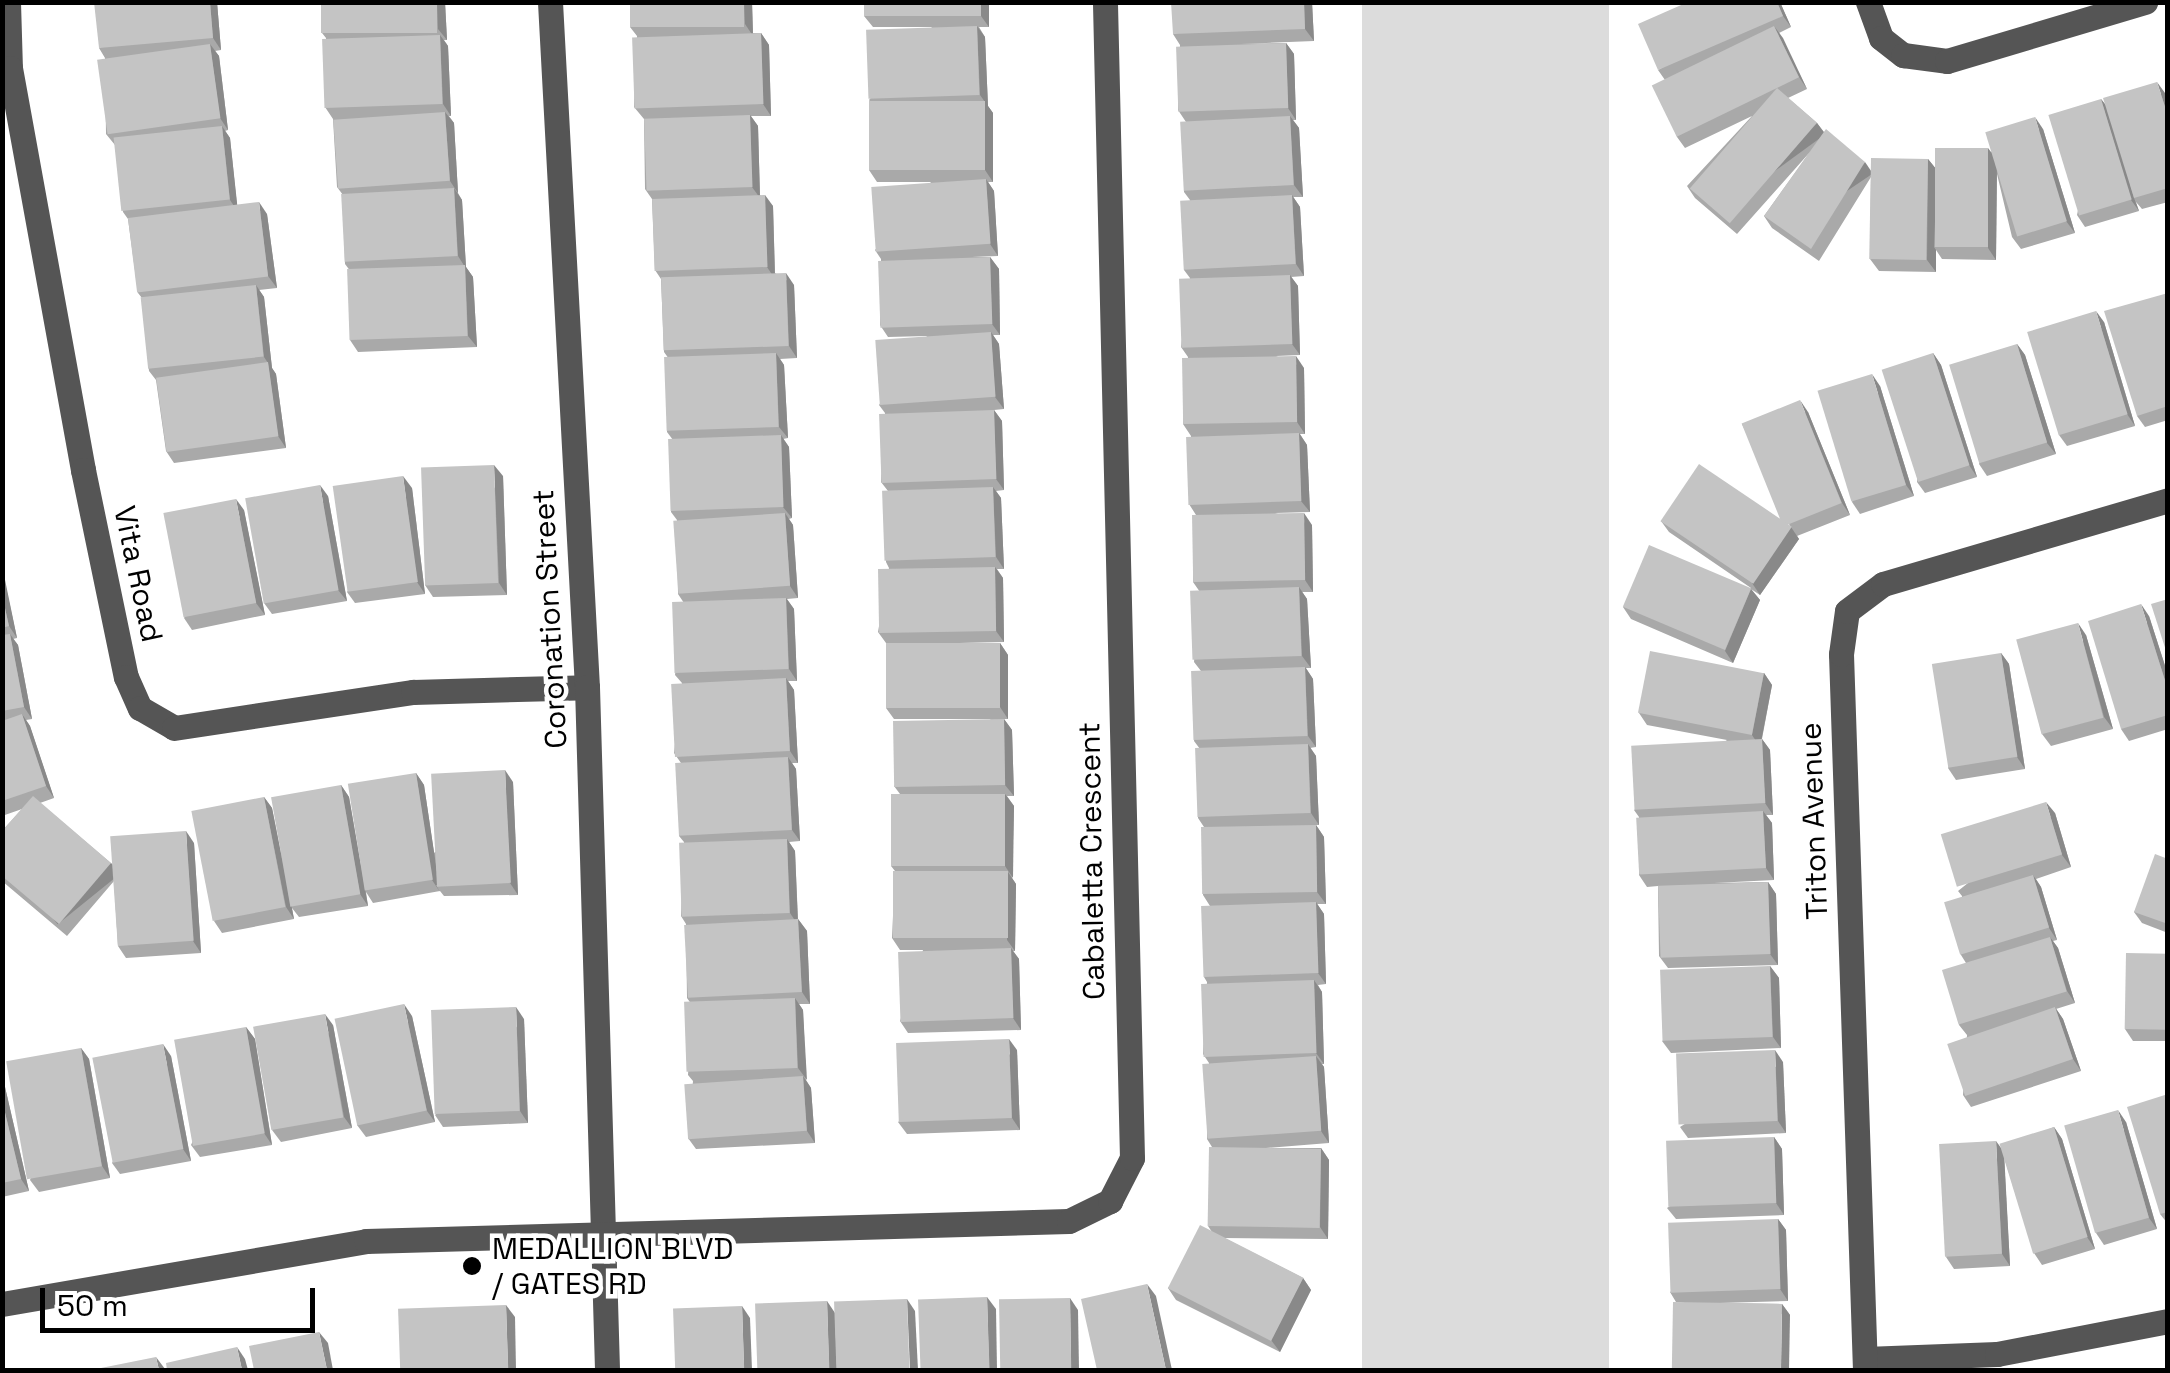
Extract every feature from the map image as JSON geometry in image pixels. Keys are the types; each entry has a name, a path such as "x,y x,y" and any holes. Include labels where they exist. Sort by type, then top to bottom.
{"street":[{"name":"Vita Road","path":"8,2 10,68 83,470 126,676 140,708 174,728 413,692 587,687"},
{"name":"Coronation Street","path":"550,2 587,687 607,1370"},
{"name":"Cabaletta Crescent","path":"2,1304 366,1241 1068,1221 1110,1201 1132,1158 1106,2"},
{"path":"1868,2 1881,38 1903,55 1947,61 2145,2"},
{"name":"Triton Avenue","path":"1865,1365 1842,654 1847,611 1884,584 2168,500"},
{"path":"1865,1365 1997,1354 2168,1320"}],"shaded area":[{"path":"1362,3 1609,3 1609,1370 1362,1370"}],"building":[{"path":"94,2 210,2 213,38 99,48"},
{"path":"321,2 437,2 437,33 321,33"},
{"path":"630,2 744,2 744,27 630,27"},
{"path":"864,2 981,2 981,16 864,16"},
{"path":"1171,2 1304,2 1305,29 1173,34"},
{"path":"1688,2 1777,2 1783,16 1658,70 1638,24"},
{"path":"977,26 979,95 868,99 866,30"},
{"path":"1774,26 1799,77 1677,137 1652,86"},
{"path":"761,33 763,104 635,108 632,38"},
{"path":"440,35 442,104 324,108 322,39"},
{"path":"1286,43 1288,108 1178,112 1176,47"},
{"path":"210,44 220,118 108,134 97,60"},
{"path":"2157,82 2168,116 2168,188 2134,198 2103,98"},
{"path":"1777,88 1817,123 1730,223 1690,188"},
{"path":"2101,99 2132,199 2079,215 2048,115"},
{"path":"869,101 985,101 985,170 869,170"},
{"path":"445,112 450,181 338,189 333,120"},
{"path":"750,115 753,187 647,191 644,119"},
{"path":"1290,116 1294,185 1184,191 1180,122"},
{"path":"2035,117 2067,221 2017,236 1985,132"},
{"path":"222,126 230,200 121,211 114,137"},
{"path":"1826,129 1865,162 1811,249 1764,216"},
{"path":"1935,148 1988,148 1988,247 1935,247"},
{"path":"1871,158 1928,159 1926,260 1869,259"},
{"path":"986,179 991,244 876,252 871,187"},
{"path":"454,188 458,256 345,262 341,194"},
{"path":"765,195 768,267 655,271 652,199"},
{"path":"1292,195 1296,264 1184,270 1180,201"},
{"path":"259,202 268,276 137,293 128,218"},
{"path":"990,257 992,324 880,328 878,261"},
{"path":"465,265 467,336 350,340 347,269"},
{"path":"786,273 789,346 664,350 661,277"},
{"path":"1290,275 1292,344 1181,348 1179,279"},
{"path":"256,285 264,357 148,369 141,297"},
{"path":"2168,293 2168,406 2137,416 2104,311"},
{"path":"2096,311 2128,414 2059,435 2027,332"},
{"path":"991,332 996,397 880,405 875,340"},
{"path":"2017,344 2047,442 1979,463 1949,365"},
{"path":"776,353 779,427 667,431 664,357"},
{"path":"1933,353 1969,465 1918,482 1882,370"},
{"path":"1296,356 1297,422 1183,424 1182,358"},
{"path":"268,362 278,436 167,452 156,378"},
{"path":"1872,374 1906,485 1851,502 1817,391"},
{"path":"1800,400 1842,503 1783,527 1742,424"},
{"path":"994,410 996,479 881,483 879,414"},
{"path":"1299,433 1301,501 1188,505 1186,437"},
{"path":"781,435 784,507 671,511 668,439"},
{"path":"1699,464 1792,527 1753,584 1660,521"},
{"path":"494,465 498,583 425,585 421,468"},
{"path":"403,476 418,582 348,592 333,486"},
{"path":"320,485 339,590 264,604 245,498"},
{"path":"993,487 995,557 885,561 882,491"},
{"path":"236,499 256,603 184,617 163,513"},
{"path":"785,513 790,586 678,594 673,521"},
{"path":"1304,513 1305,580 1193,582 1192,515"},
{"path":"1649,545 1751,588 1725,650 1623,607"},
{"path":"995,567 996,631 879,633 878,569"},
{"path":"1299,587 1301,656 1192,660 1190,591"},
{"path":"2,595 9,626 2,628"},
{"path":"786,598 788,669 675,673 672,602"},
{"path":"2168,599 2168,657 2151,604"},
{"path":"2141,604 2168,690 2168,715 2121,729 2088,621"},
{"path":"2078,623 2103,718 2042,734 2016,640"},
{"path":"10,634 24,707 2,711 2,635"},
{"path":"886,643 1000,643 1000,708 886,708"},
{"path":"1650,651 1764,673 1752,735 1638,713"},
{"path":"2001,653 2017,757 1948,768 1932,664"},
{"path":"1305,667 1307,736 1193,740 1191,671"},
{"path":"786,678 790,751 675,757 671,684"},
{"path":"22,714 46,786 2,801 2,721"},
{"path":"1004,719 1005,785 894,787 893,721"},
{"path":"1762,739 1765,803 1635,810 1631,746"},
{"path":"1308,744 1310,813 1197,817 1195,748"},
{"path":"788,757 792,830 679,836 675,763"},
{"path":"505,770 511,883 437,887 431,774"},
{"path":"416,773 433,880 365,890 348,784"},
{"path":"341,785 360,894 290,907 271,797"},
{"path":"891,794 1005,794 1005,866 891,866"},
{"path":"33,796 111,863 59,924 2,876 2,831"},
{"path":"264,797 285,907 213,921 191,811"},
{"path":"2046,802 2062,855 1957,887 1941,834"},
{"path":"1763,811 1766,868 1639,875 1636,818"},
{"path":"1316,825 1317,892 1202,894 1201,827"},
{"path":"186,831 194,941 118,946 110,836"},
{"path":"787,839 790,913 682,917 679,843"},
{"path":"2155,854 2168,859 2168,924 2134,912"},
{"path":"893,871 1008,871 1008,938 893,938"},
{"path":"2033,875 2049,928 1960,955 1944,902"},
{"path":"1768,882 1771,954 1661,958 1658,886"},
{"path":"1316,902 1318,973 1204,977 1201,906"},
{"path":"798,919 802,992 688,998 684,925"},
{"path":"2050,937 2067,992 1959,1025 1942,970"},
{"path":"1011,948 1013,1018 901,1022 898,952"},
{"path":"2126,953 2168,954 2167,1030 2125,1029"},
{"path":"1770,966 1772,1037 1663,1041 1660,970"},
{"path":"1314,980 1317,1053 1204,1057 1201,984"},
{"path":"795,998 797,1068 687,1072 684,1002"},
{"path":"404,1004 427,1111 357,1125 335,1019"},
{"path":"516,1007 520,1111 435,1114 431,1010"},
{"path":"2055,1007 2073,1059 1965,1096 1947,1044"},
{"path":"325,1014 343,1117 271,1130 253,1027"},
{"path":"246,1027 265,1133 193,1146 174,1040"},
{"path":"1009,1039 1012,1118 899,1122 896,1043"},
{"path":"163,1044 183,1149 113,1163 92,1058"},
{"path":"81,1048 102,1166 27,1179 6,1061"},
{"path":"1775,1050 1777,1121 1679,1124 1676,1053"},
{"path":"1316,1056 1321,1131 1208,1139 1202,1064"},
{"path":"803,1076 807,1131 688,1139 684,1084"},
{"path":"2168,1094 2168,1212 2160,1214 2127,1107"},
{"path":"2,1100 21,1179 2,1183"},
{"path":"2118,1110 2149,1218 2095,1233 2064,1125"},
{"path":"2054,1127 2088,1237 2033,1254 1999,1144"},
{"path":"1774,1137 1776,1203 1668,1207 1666,1141"},
{"path":"1996,1141 2002,1254 1945,1257 1939,1144"},
{"path":"1209,1147 1321,1149 1320,1228 1208,1226"},
{"path":"1778,1219 1780,1289 1671,1293 1668,1223"},
{"path":"1200,1225 1303,1278 1271,1341 1168,1288"},
{"path":"1147,1284 1166,1370 1097,1370 1081,1299"},
{"path":"987,1297 990,1370 921,1370 918,1299"},
{"path":"1070,1298 1071,1370 1000,1370 999,1299"},
{"path":"907,1299 909,1370 836,1370 834,1302"},
{"path":"827,1301 829,1370 757,1370 755,1304"},
{"path":"1673,1302 1782,1304 1781,1370 1672,1370"},
{"path":"506,1305 508,1370 400,1370 398,1309"},
{"path":"742,1306 744,1370 675,1370 673,1308"},
{"path":"319,1332 327,1370 254,1370 249,1346"},
{"path":"237,1347 242,1370 167,1370 166,1363"},
{"path":"156,1357 159,1370 91,1370"}],"place":[{"name":"MEDALLION BLVD / GATES RD","path":"472,1266"}]}
